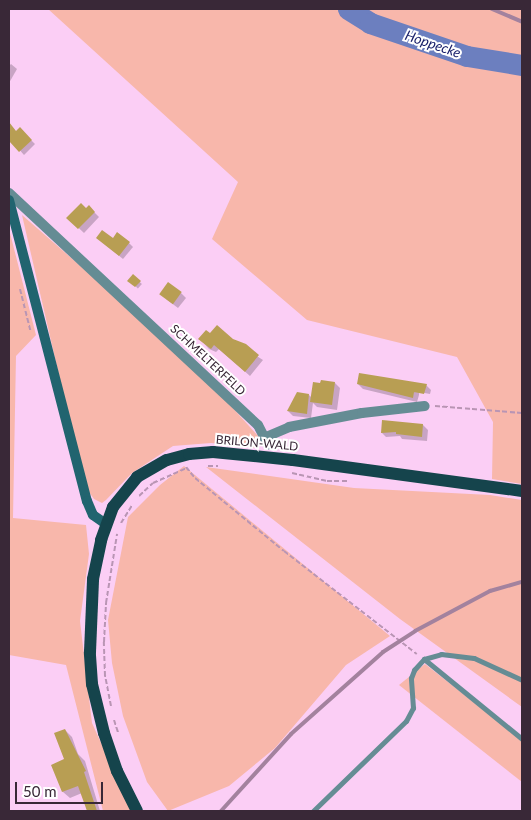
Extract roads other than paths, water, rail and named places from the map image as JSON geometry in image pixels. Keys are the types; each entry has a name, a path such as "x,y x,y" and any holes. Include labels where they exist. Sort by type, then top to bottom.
{"main road":[{"path":"9,200 87,501 94,515 106,524"},
{"name":"BRILON-WALD","path":"137,811 113,760 99,718 92,684 90,614 98,554 106,524 122,493 137,477 157,464 180,456 205,453 233,453 522,491"}],"street":[{"name":"SCHMELTERFELD","path":"9,193 258,425 267,441 289,427 362,413 425,406"}],"lane":[{"path":"313,811 406,721 413,708 412,678 414,670 424,660 441,654 474,658 498,667 522,680"},
{"path":"424,660 522,739"}],"waterway":[{"name":"Hoppecke","path":"348,9 370,23 467,56 522,65"}],"railway":[{"path":"492,9 522,22"},
{"path":"221,811 291,734 383,652 415,631 490,591 522,582"}]}
